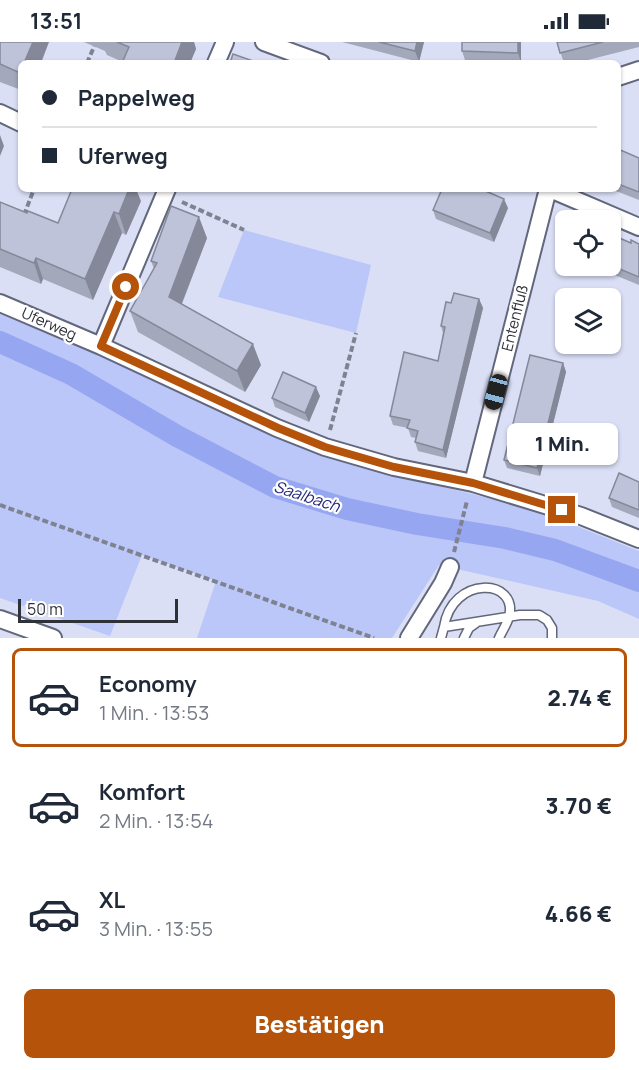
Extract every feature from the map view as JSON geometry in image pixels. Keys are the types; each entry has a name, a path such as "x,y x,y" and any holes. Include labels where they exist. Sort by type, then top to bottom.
{"street":[{"path":"217,60 225,42"},
{"path":"264,42 313,60"},
{"path":"621,76 639,70"},
{"path":"0,113 18,122"},
{"name":"Entenfluß","path":"473,483 548,192"},
{"path":"556,192 639,227"},
{"path":"101,346 173,195"},
{"name":"Uferweg","path":"0,303 325,447 394,467 473,483 581,516 639,539"},
{"path":"410,638 450,567"},
{"path":"0,619 53,638"}],"lane":[{"path":"441,638 445,618 457,600 464,593 475,588 486,588 499,591 506,598 510,607 509,618 499,638"},
{"path":"444,627 539,615 547,620 552,628 552,638"},
{"path":"464,638 469,628 476,623"}],"path":[{"path":"88,60 96,42"},
{"path":"22,221 33,192"},
{"path":"173,195 244,230"},
{"path":"325,447 356,333"},
{"path":"0,505 374,638"},
{"path":"455,544 463,512"}],"shaded area":[{"path":"244,230 371,265 356,333 218,297"},
{"path":"0,309 245,423 336,460 536,510 639,551 639,619 598,601 439,565 392,638 197,638 216,581 142,555 110,636 0,598"}],"building":[{"path":"0,42 33,42 25,60 18,60 18,72 0,64"},
{"path":"117,42 182,42 175,60 123,60 129,47"},
{"path":"379,42 417,42 415,51"},
{"path":"462,42 518,42 518,53 462,51"},
{"path":"557,42 603,42 560,53"},
{"path":"233,54 250,60 231,60"},
{"path":"621,150 639,158 639,192 621,185"},
{"path":"71,192 128,192 119,214 114,212 85,279 36,258 34,263 0,249 0,202 58,223"},
{"path":"441,192 488,192 504,199 490,233 433,210"},
{"path":"171,206 199,217 169,297 253,344 237,371 130,311 157,263 151,261"},
{"path":"621,239 639,244 639,277 621,270"},
{"path":"454,293 479,299 443,450 415,442 418,431 407,428 410,420 390,416 404,352 438,361 445,327 441,326 446,302 451,303"},
{"path":"530,355 563,363 537,468 504,460"},
{"path":"283,372 316,387 305,413 272,398"},
{"path":"619,473 639,482 639,510 609,498"}],"waterway":[{"name":"Saalbach","path":"0,342 71,374 177,436 275,487 347,509 417,524 505,538 555,550 639,581"}],"route":[{"path":"126,287 101,346 278,428 325,447 394,467 473,483 562,510"}]}
